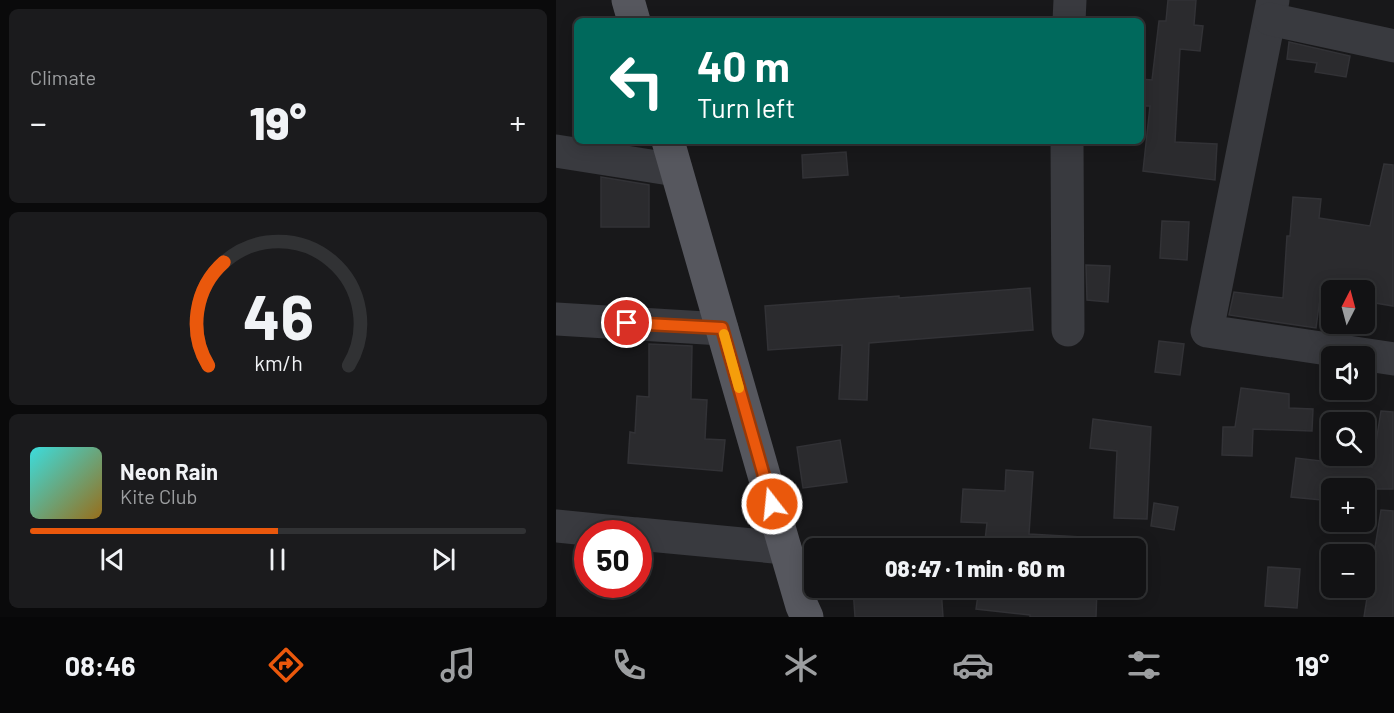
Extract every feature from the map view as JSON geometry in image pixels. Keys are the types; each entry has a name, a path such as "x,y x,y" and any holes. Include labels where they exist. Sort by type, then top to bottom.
{"main road":[{"path":"628,0 633,18"},
{"path":"672,155 807,617"}],"street":[{"path":"1069,18 1070,0"},
{"path":"1393,46 1271,10 1207,331 1393,359"},
{"path":"1067,144 1068,330"},
{"path":"556,151 672,155"},
{"path":"556,319 722,328"},
{"path":"556,526 574,528"},
{"path":"652,535 785,548"}],"building":[{"path":"1168,0 1196,0 1194,25 1203,26 1200,51 1180,49 1175,142 1217,144 1215,180 1143,171 1150,106 1144,106 1144,79 1152,80 1159,21 1166,21"},
{"path":"1289,42 1350,56 1346,77 1315,72 1317,63 1287,59"},
{"path":"846,152 848,175 803,178 802,155"},
{"path":"1384,164 1393,165 1393,306 1375,303 1375,280 1321,280 1316,328 1229,315 1234,292 1283,298 1287,236 1290,236 1293,197 1321,199 1319,218 1370,226"},
{"path":"601,177 649,185 649,227 601,227"},
{"path":"1162,221 1189,222 1187,260 1160,258"},
{"path":"1086,265 1110,266 1108,302 1087,300"},
{"path":"1030,288 1033,330 869,343 867,400 839,399 842,345 768,350 765,306"},
{"path":"1159,341 1184,344 1180,375 1155,372"},
{"path":"649,344 692,346 691,399 707,400 705,439 725,440 722,471 628,463 630,432 635,433 637,396 649,397"},
{"path":"1241,388 1289,394 1289,408 1313,409 1312,431 1253,429 1252,456 1222,455 1223,427 1235,427"},
{"path":"1381,411 1393,412 1393,489 1375,489 1375,478 1321,478 1321,500 1291,497 1296,458 1321,461 1321,466 1372,467 1375,466 1375,448"},
{"path":"1093,419 1151,427 1147,519 1114,518 1117,451 1090,448"},
{"path":"840,440 847,482 803,488 797,447"},
{"path":"1006,470 1033,472 1029,534 1099,538 985,538 987,523 961,522 963,489 1005,491"},
{"path":"1154,503 1178,507 1174,530 1151,526"},
{"path":"1381,510 1393,511 1393,617 1364,617 1367,598 1375,598 1375,548"},
{"path":"1268,567 1300,569 1297,608 1265,606"},
{"path":"854,598 942,598 943,617 855,617"},
{"path":"978,598 1097,598 1096,617 1030,617 1030,615 976,609"}],"slow traffic":[{"path":"724,334 739,388"}],"route":[{"path":"627,323 722,328 772,504"}]}
